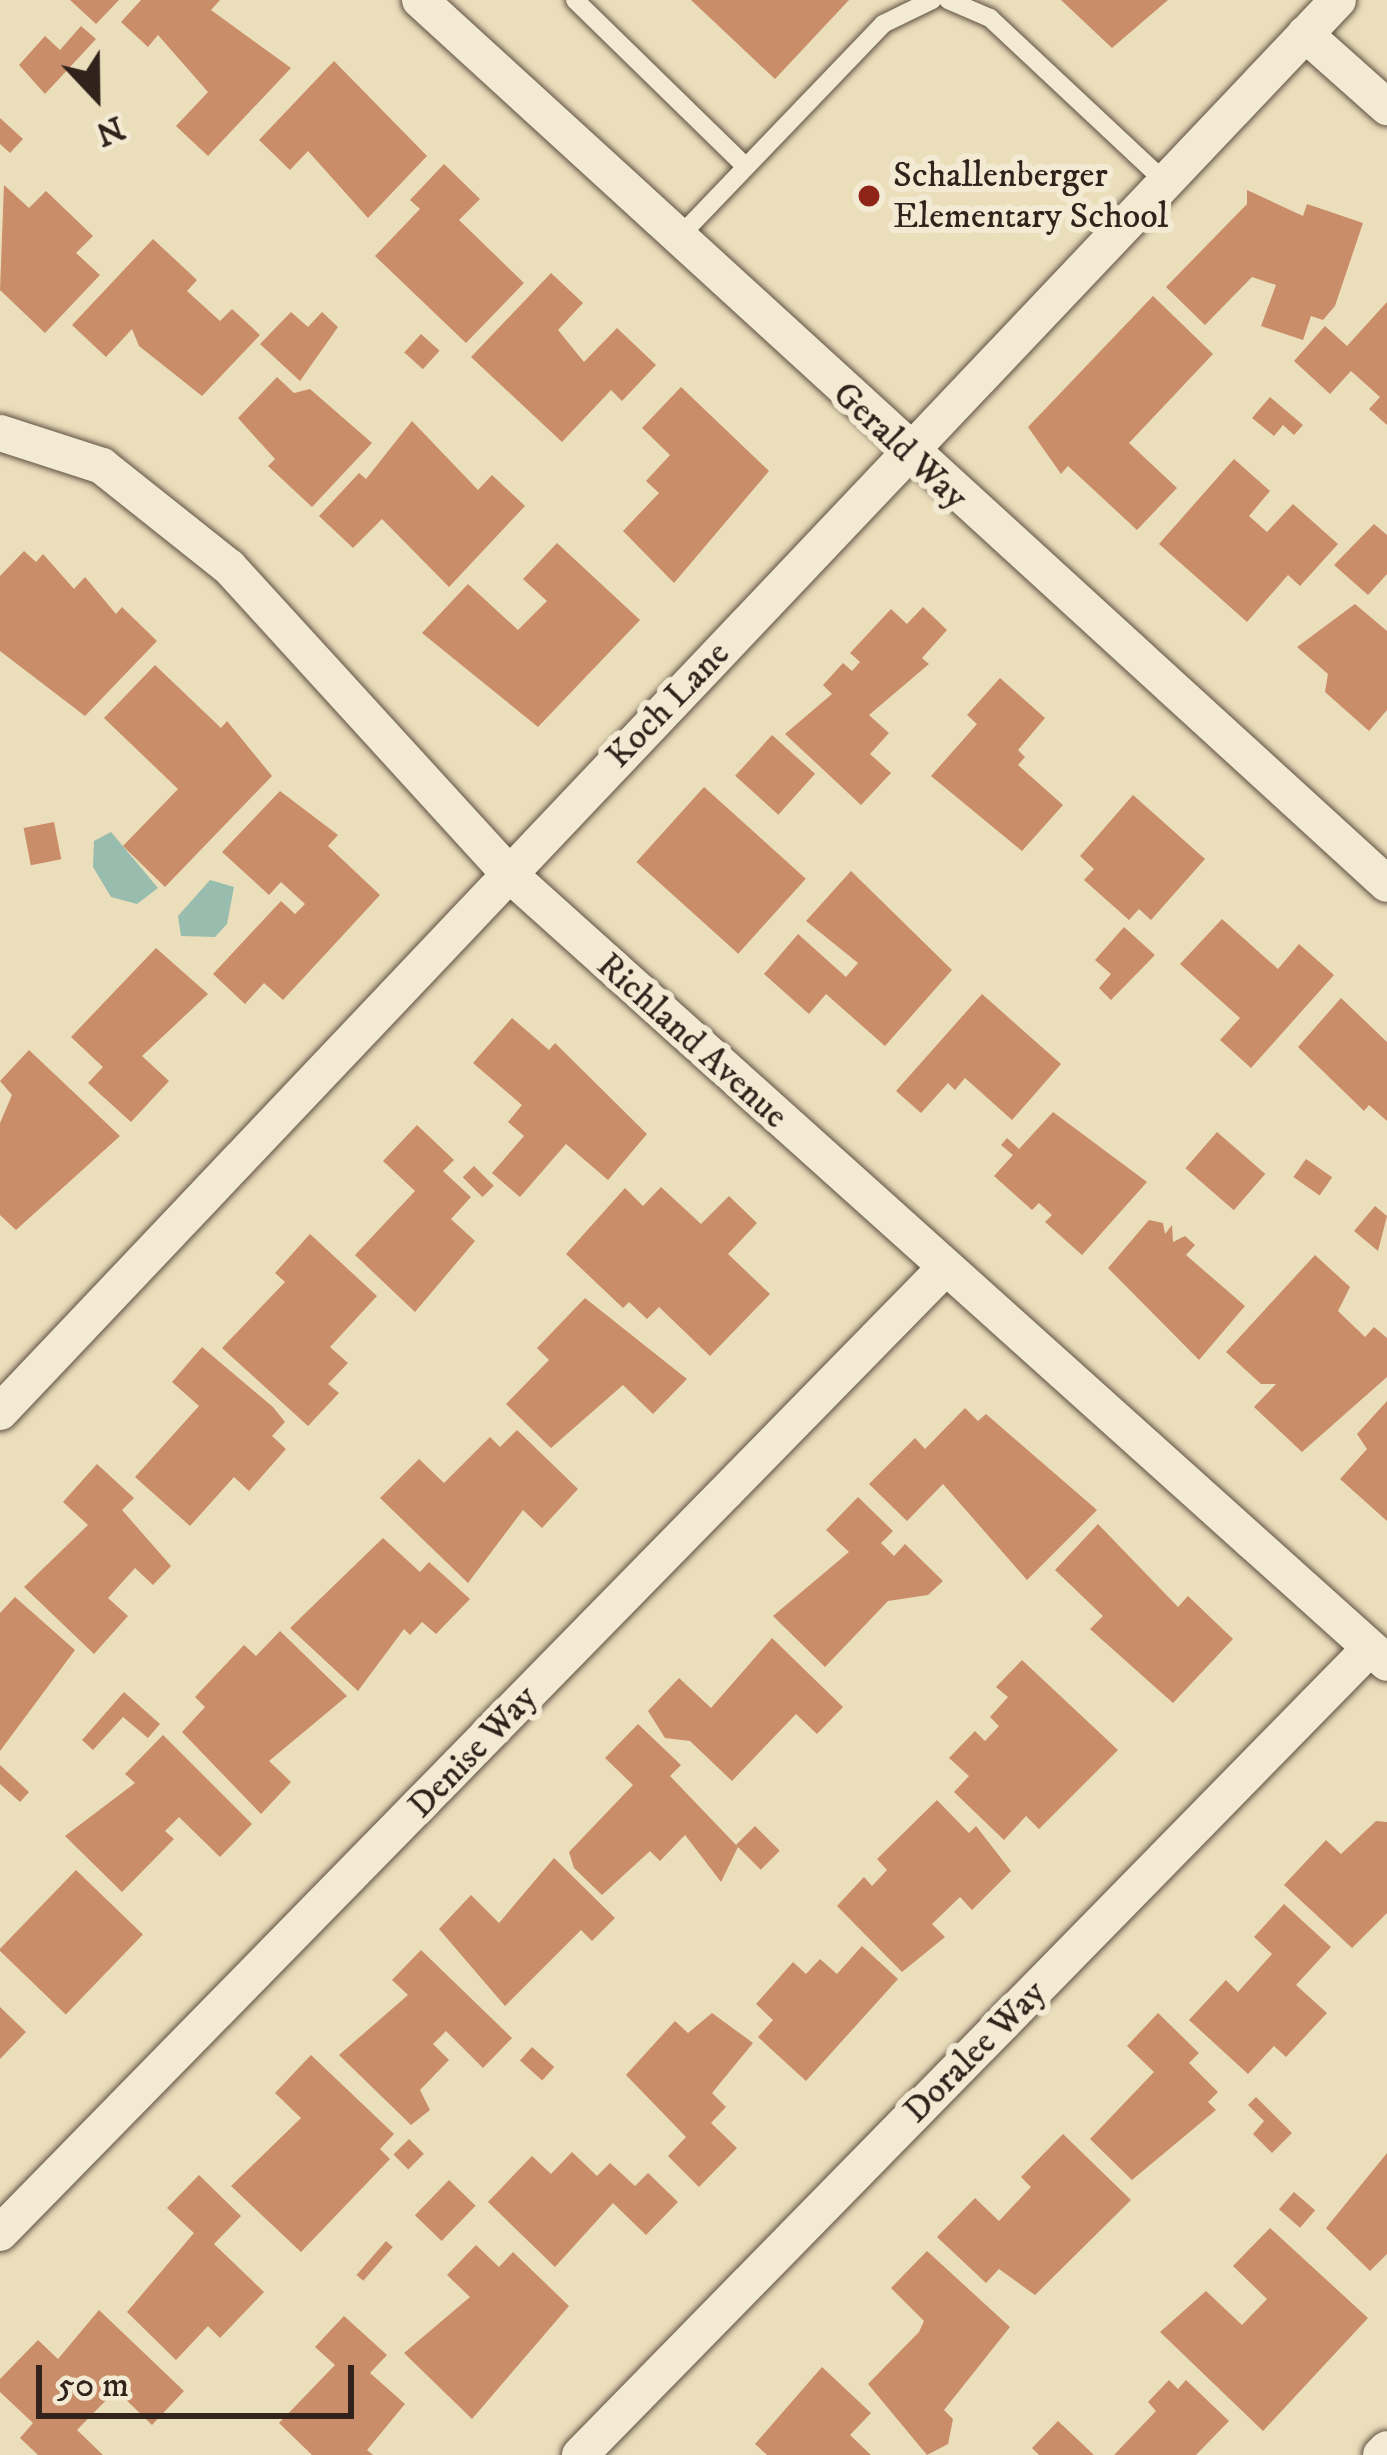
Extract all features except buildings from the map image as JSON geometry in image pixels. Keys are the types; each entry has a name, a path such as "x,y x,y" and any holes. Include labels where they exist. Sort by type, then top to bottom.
{"street":[{"name":"Gerald Way","path":"420,0 907,454 1387,884"},
{"name":"Koch Lane","path":"0,1412 1338,0"},
{"path":"1305,34 1387,107"},
{"name":"Richland Avenue","path":"0,433 102,466 229,567 508,874 1379,1656"},
{"name":"Denise Way","path":"0,2233 944,1269"},
{"name":"Doralee Way","path":"580,2455 1379,1656"}],"lane":[{"path":"575,0 745,166"},
{"path":"677,239 883,24 932,0"},
{"path":"949,0 990,18 1163,180"}],"shaded area":[{"path":"111,832 158,888 137,904 111,897 93,867 94,841"},
{"path":"210,880 234,887 227,924 215,937 181,936 178,916"}],"place":[{"name":"Schallenberger Elementary School","path":"869,196"}]}
